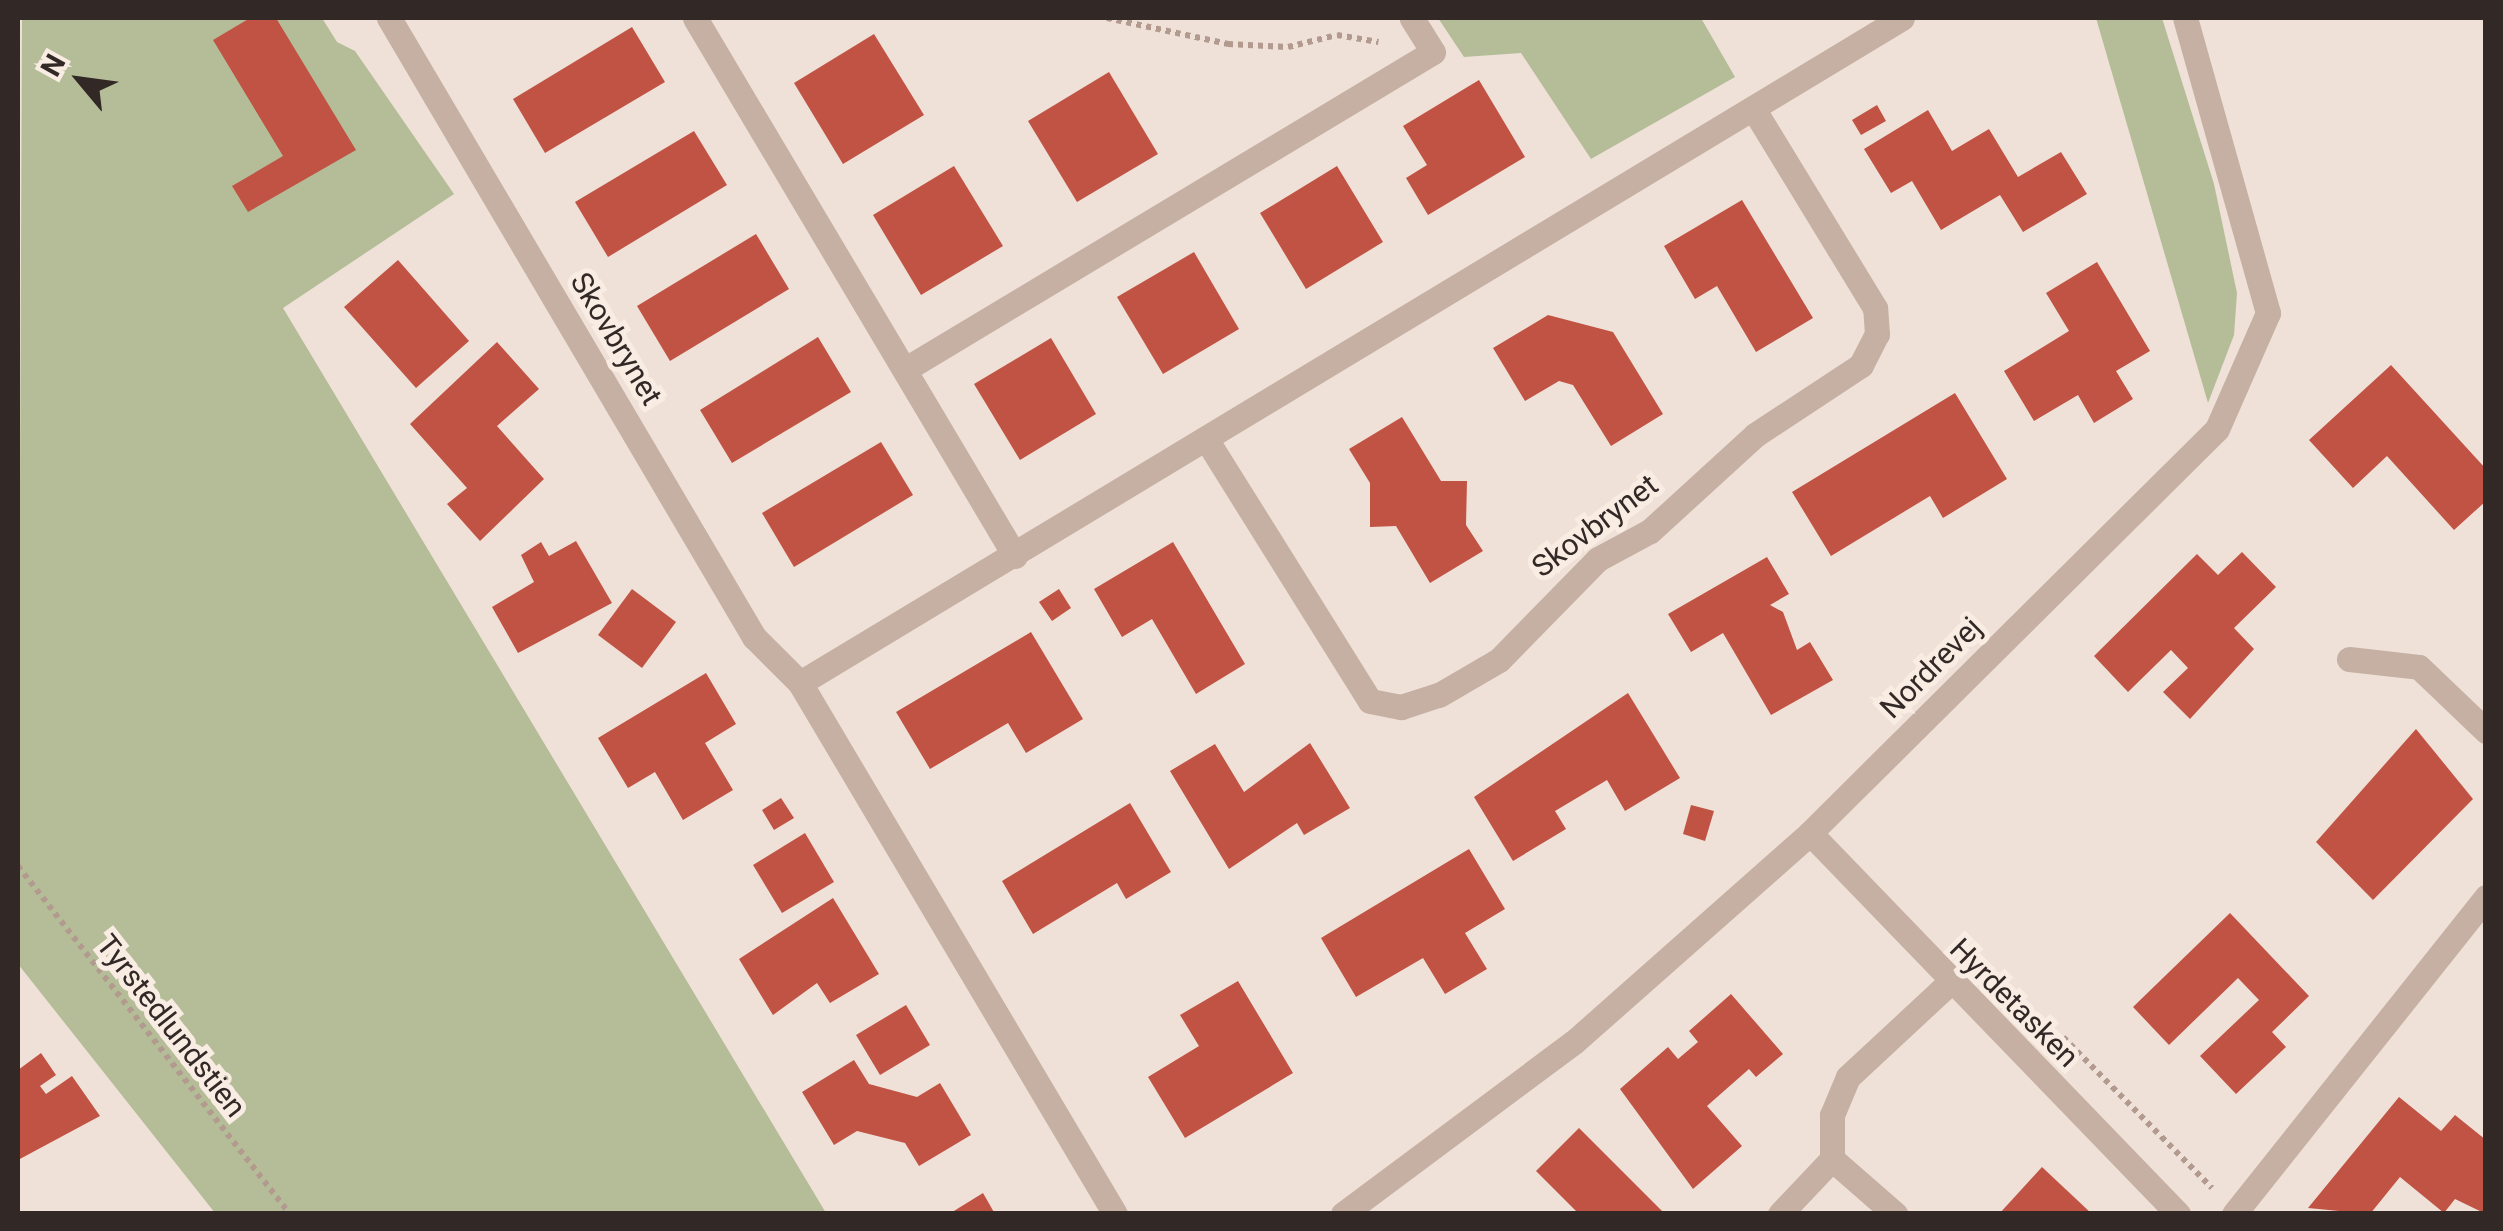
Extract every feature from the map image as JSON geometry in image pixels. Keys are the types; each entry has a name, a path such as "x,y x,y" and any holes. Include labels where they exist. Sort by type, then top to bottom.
{"street":[{"name":"Skovbrynet","path":"388,18 754,637 800,683 1115,1214"},
{"path":"695,18 876,331 909,366 1015,556"},
{"path":"909,366 1433,52 1412,18"},
{"path":"800,683 1208,442 1902,18"},
{"name":"Nordrevej","path":"1343,1214 1574,1042 1810,833 2217,429 2252,363 2268,313 2185,18"},
{"name":"Skovbrynet","path":"1208,442 1370,701 1401,707 1439,695 1499,660 1552,597 1650,531 1754,435 1851,374 1877,334 1875,308 1754,108"},
{"path":"2349,659 2419,667 2486,731"},
{"name":"Hyrdetasken","path":"1810,833 1948,984 2178,1214"},
{"path":"2234,1214 2486,897"},
{"path":"1780,1214 1832,1158 1832,1115 1848,1077 1948,984"},
{"path":"1832,1158 1895,1214"}],"path":[{"path":"1108,18 1228,44 1288,47 1337,34 1433,52"},
{"name":"Tyrstedlundstien","path":"18,866 290,1214"}],"green space":[{"path":"22,18 322,18 337,42 355,51 454,194 283,308 826,1213 215,1213 18,964"},
{"path":"1438,18 1701,18 1735,77 1591,159 1521,53 1464,57"},
{"path":"2096,18 2162,18 2214,184 2237,293 2234,335 2208,403"}],"building":[{"path":"250,18 276,18 356,150 248,212 232,186 283,156 213,40"},
{"path":"632,27 665,82 545,153 513,99"},
{"path":"874,34 924,115 843,164 794,83"},
{"path":"1109,72 1158,154 1077,202 1028,121"},
{"path":"1479,80 1525,157 1428,215 1406,178 1427,165 1403,126"},
{"path":"1877,105 1886,121 1861,135 1852,120"},
{"path":"1928,110 1952,151 1989,129 2018,177 2061,152 2087,194 2023,232 2000,195 1941,230 1912,181 1891,193 1864,149"},
{"path":"694,131 727,185 608,257 575,202"},
{"path":"954,166 1003,246 921,295 873,215"},
{"path":"1337,166 1383,242 1306,289 1260,213"},
{"path":"1742,200 1813,318 1756,352 1717,286 1695,299 1664,246"},
{"path":"756,234 789,289 670,361 637,306"},
{"path":"1194,252 1239,329 1163,374 1117,297"},
{"path":"398,260 469,341 416,388 344,307"},
{"path":"2097,262 2150,351 2116,371 2133,399 2094,423 2078,395 2034,421 2004,371 2069,331 2046,293"},
{"path":"1548,315 1613,332 1663,414 1611,446 1573,385 1559,381 1525,401 1493,348"},
{"path":"818,337 851,392 732,463 700,410"},
{"path":"1051,338 1096,414 1020,460 974,384"},
{"path":"497,342 539,389 497,426 544,479 480,541 447,504 467,488 410,424"},
{"path":"2391,365 2486,469 2486,501 2454,530 2387,456 2353,488 2309,440"},
{"path":"1955,393 2007,479 1943,518 1930,496 1831,556 1792,492"},
{"path":"1402,417 1441,481 1467,481 1466,525 1483,551 1430,583 1396,526 1370,527 1370,483 1349,449"},
{"path":"881,442 913,495 794,567 762,513"},
{"path":"576,541 612,603 518,653 492,607 534,582 521,555 541,542 549,556"},
{"path":"1173,542 1245,664 1196,694 1152,619 1122,637 1094,589"},
{"path":"2242,552 2276,587 2234,628 2254,649 2190,719 2163,692 2188,668 2171,650 2128,692 2094,656 2197,554 2218,575"},
{"path":"1767,557 1789,594 1770,605 1783,612 1797,650 1810,642 1833,680 1771,715 1723,633 1691,652 1668,614"},
{"path":"632,589 676,622 642,668 598,635"},
{"path":"1059,589 1071,608 1052,621 1039,602"},
{"path":"1031,632 1083,719 1026,753 1008,723 930,769 896,712"},
{"path":"706,673 736,724 705,743 733,790 683,820 655,772 628,788 598,738"},
{"path":"1628,693 1680,778 1625,811 1607,780 1555,811 1566,829 1513,861 1474,797"},
{"path":"2416,729 2473,799 2373,900 2316,842"},
{"path":"1310,743 1350,808 1304,835 1297,823 1229,869 1170,771 1215,744 1244,792"},
{"path":"781,798 794,818 774,830 762,810"},
{"path":"1130,803 1171,872 1126,899 1117,883 1033,934 1002,881"},
{"path":"1691,805 1714,811 1705,841 1683,834"},
{"path":"805,833 834,882 782,913 753,865"},
{"path":"1469,849 1505,909 1465,933 1487,969 1445,994 1423,958 1356,997 1321,938"},
{"path":"833,898 879,974 830,1003 817,983 773,1015 739,959"},
{"path":"2230,913 2309,996 2272,1032 2286,1047 2236,1094 2200,1056 2259,1000 2238,978 2169,1045 2133,1007"},
{"path":"1238,981 1293,1073 1185,1138 1148,1077 1199,1046 1180,1015"},
{"path":"1731,994 1783,1054 1756,1077 1749,1069 1707,1106 1742,1146 1693,1189 1620,1089 1668,1047 1678,1059 1698,1042 1689,1031"},
{"path":"906,1005 930,1045 880,1075 856,1035"},
{"path":"41,1053 56,1075 40,1086 46,1094 72,1076 100,1116 18,1160 18,1070"},
{"path":"854,1060 869,1084 917,1097 940,1083 971,1135 919,1166 905,1143 857,1131 834,1145 802,1092"},
{"path":"2399,1097 2441,1131 2455,1115 2486,1140 2486,1214 2455,1199 2444,1213 2400,1177 2370,1214 2308,1208"},
{"path":"1579,1128 1665,1214 1579,1214 1536,1171"},
{"path":"2042,1167 2092,1214 1999,1214"},
{"path":"983,1193 995,1214 949,1214"}]}
